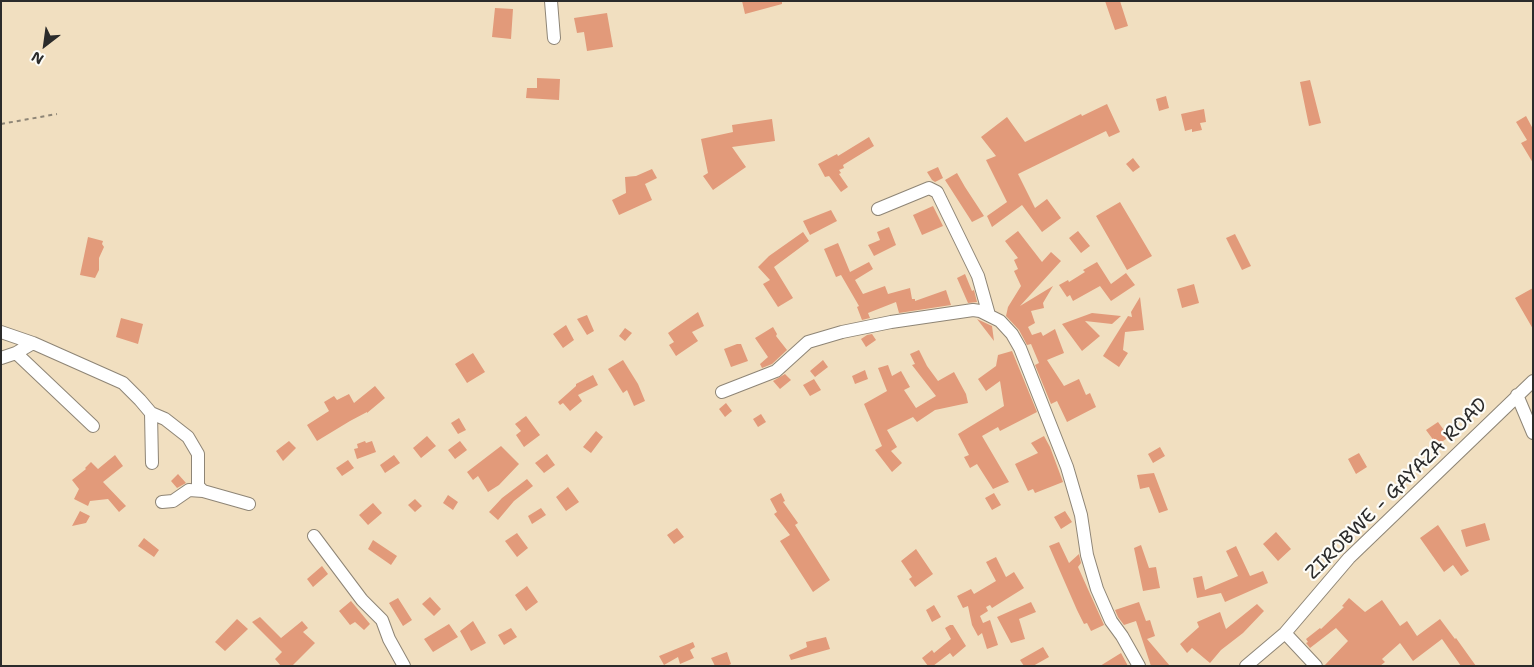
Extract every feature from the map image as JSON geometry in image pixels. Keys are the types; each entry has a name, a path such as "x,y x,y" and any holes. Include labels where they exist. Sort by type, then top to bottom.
{"street":[{"path":"551,1 554,38"},
{"path":"878,209 929,188 937,192 978,276 987,302 989,315"},
{"path":"722,392 776,370 808,342 842,332 891,322 973,310 980,311 1000,322 1006,327 1020,348 1067,467 1081,515 1088,555 1097,589 1111,621 1139,666"},
{"path":"1,332 33,343 123,383 151,413 166,419 188,437 198,454 198,486 203,491"},
{"path":"1,358 16,353 33,343"},
{"path":"16,353 93,426"},
{"name":"ZIROBWE - GAYAZA ROAD","path":"1246,666 1286,633 1349,558 1533,381"},
{"path":"1517,396 1533,433"},
{"path":"151,413 152,463"},
{"path":"162,502 173,501 189,490 203,491 249,504"},
{"path":"314,536 362,600 382,620 404,666"},
{"path":"1286,633 1316,666"}],"path":[{"path":"1,124 57,114"}],"building":[{"path":"742,1 782,1 782,4 745,14"},
{"path":"1105,1 1120,1 1128,26 1115,30"},
{"path":"495,8 513,9 511,39 492,37"},
{"path":"607,13 613,47 587,51 584,32 577,33 574,18"},
{"path":"537,78 560,79 559,100 526,98 527,88 537,88"},
{"path":"1310,80 1321,123 1309,126 1300,82"},
{"path":"1166,96 1169,108 1159,111 1156,99"},
{"path":"1107,104 1120,132 1109,137 1106,131 1018,174 1035,208 1047,199 1061,218 1042,232 1022,205 992,227 987,216 1007,202 986,160 996,156 981,137 1007,117 1025,142 1081,114 1082,116"},
{"path":"1204,109 1206,122 1200,123 1202,130 1192,132 1192,129 1185,131 1181,114"},
{"path":"1526,116 1533,129 1533,163 1521,143 1527,140 1516,122"},
{"path":"772,119 775,141 732,147 746,167 713,190 703,176 708,173 701,139 733,132 732,125"},
{"path":"869,137 874,146 843,165 844,168 839,170 841,173 839,174 848,187 841,192 829,176 825,177 818,164 837,154 838,156"},
{"path":"1133,158 1140,167 1133,172 1126,164"},
{"path":"938,167 943,178 935,182 927,172"},
{"path":"652,169 657,178 645,184 652,200 619,215 612,200 626,193 625,177 636,176"},
{"path":"957,173 984,216 972,222 945,180"},
{"path":"1120,202 1152,256 1127,270 1096,216"},
{"path":"933,206 943,226 922,235 913,215"},
{"path":"831,210 837,221 810,235 803,221"},
{"path":"889,227 896,245 874,256 868,245 880,240 877,232"},
{"path":"1018,231 1042,262 1051,252 1061,261 1020,306 1053,286 1043,303 1044,308 1031,311 1035,323 1028,327 1032,335 1041,332 1043,336 1055,329 1064,353 1047,360 1064,386 1079,379 1086,395 1090,393 1096,407 1067,422 1057,401 1051,404 1035,365 1039,363 1031,344 1027,345 1019,330 1006,316 1008,307 1021,286 1014,271 1018,269 1014,260 1018,258 1005,241"},
{"path":"1078,231 1090,246 1081,253 1069,238"},
{"path":"803,232 809,241 774,267 793,298 778,307 763,284 770,280 758,267 769,256"},
{"path":"1235,234 1251,266 1242,270 1226,238"},
{"path":"88,237 103,241 104,247 99,258 99,270 95,278 80,275"},
{"path":"838,243 850,272 869,262 873,269 855,280 863,294 885,286 888,294 910,288 912,299 915,299 915,301 946,290 951,305 899,313 896,302 868,313 870,318 862,320 857,307 859,306 841,275 836,277 824,249"},
{"path":"1097,262 1111,284 1126,273 1135,285 1111,301 1100,286 1073,301 1070,295 1067,297 1059,285 1068,280 1069,282 1085,272 1083,270"},
{"path":"965,274 972,291 974,290 977,302 968,303 957,278"},
{"path":"1194,284 1199,303 1182,308 1177,289"},
{"path":"1533,288 1533,329 1515,298"},
{"path":"1140,297 1144,330 1125,332 1123,350 1128,353 1119,367 1103,356 1128,316 1132,317 1131,312"},
{"path":"698,312 704,326 692,332 698,341 676,356 669,345 674,342 668,333"},
{"path":"1092,313 1121,316 1112,324 1085,321 1100,336 1082,351 1062,324"},
{"path":"587,315 594,331 587,335 577,319"},
{"path":"121,318 143,324 138,344 116,337"},
{"path":"977,319 992,326 994,341"},
{"path":"566,325 574,340 563,348 553,334"},
{"path":"773,327 777,334 776,336 787,350 772,364 762,368 760,364 768,357 755,338"},
{"path":"625,328 632,333 625,341 619,336"},
{"path":"872,334 876,340 866,347 861,339"},
{"path":"741,344 748,361 731,367 724,349"},
{"path":"919,350 927,366 938,381 954,372 966,394 968,403 935,410 917,422 913,417 887,430 897,447 891,451 902,463 892,472 875,450 882,446 864,404 887,391 878,368 888,365 892,376 901,371 910,387 904,390 916,408 936,396 912,365 915,364 910,354"},
{"path":"1012,351 1037,412 1000,431 998,427 982,436 1009,482 993,489 977,464 970,468 964,457 969,455 958,434 1004,406 1000,381 986,391 978,379 996,366 998,355"},
{"path":"473,353 485,372 467,383 455,364"},
{"path":"623,360 638,384 645,401 634,406 627,390 623,393 608,369"},
{"path":"823,360 828,367 815,377 810,371"},
{"path":"865,370 868,379 855,384 852,376"},
{"path":"785,374 791,380 780,389 773,381"},
{"path":"593,375 598,385 578,395 582,401 570,411 563,403 560,405 558,402 576,384"},
{"path":"814,379 821,390 810,396 803,385"},
{"path":"375,386 385,398 367,413 317,441 307,425 329,411 324,402 334,396 337,400 349,394 354,403"},
{"path":"726,403 732,411 725,417 719,409"},
{"path":"761,414 766,422 758,427 753,419"},
{"path":"526,416 540,435 524,447 516,435 521,431 515,424"},
{"path":"459,418 466,430 458,434 451,423"},
{"path":"1438,422 1449,437 1437,445 1426,430"},
{"path":"596,431 603,437 591,453 583,447"},
{"path":"427,436 436,446 421,458 413,448"},
{"path":"1044,436 1063,482 1035,493 1033,489 1028,491 1015,464 1038,453 1031,443"},
{"path":"289,441 296,448 283,461 276,451"},
{"path":"365,441 366,443 372,441 376,452 357,459 354,449 358,448 357,444"},
{"path":"460,441 467,450 455,459 448,450"},
{"path":"501,446 519,464 499,485 488,492 478,476 473,480 467,472"},
{"path":"1160,447 1165,456 1153,463 1148,454"},
{"path":"1359,453 1367,467 1356,474 1348,459"},
{"path":"547,454 555,465 544,473 535,463"},
{"path":"115,455 123,466 103,482 126,506 119,512 108,499 90,501 88,506 74,499 79,489 72,480 86,469 91,462 98,469"},
{"path":"394,455 400,463 385,473 380,465"},
{"path":"348,460 354,468 342,476 336,468"},
{"path":"1154,473 1168,510 1159,513 1149,487 1140,489 1137,475"},
{"path":"178,474 186,483 177,488 171,481"},
{"path":"527,479 533,486 514,501 498,520 489,512 502,498"},
{"path":"568,487 579,502 566,511 556,497"},
{"path":"781,493 785,501 783,502 798,523 795,525 830,580 813,592 780,541 790,535 774,514 777,512 770,499"},
{"path":"994,493 1001,505 992,510 985,498"},
{"path":"448,495 458,502 453,510 443,503"},
{"path":"415,499 422,506 415,512 408,505"},
{"path":"373,503 382,513 368,525 359,515"},
{"path":"541,508 546,515 532,524 528,516"},
{"path":"80,511 90,516 86,523 72,526"},
{"path":"1065,511 1072,522 1061,529 1054,517"},
{"path":"1485,523 1490,540 1466,547 1461,530"},
{"path":"1438,525 1469,571 1461,576 1453,565 1444,572 1420,538"},
{"path":"677,528 684,537 674,544 667,535"},
{"path":"1276,532 1291,549 1278,561 1263,544"},
{"path":"517,533 528,548 517,557 505,541"},
{"path":"144,538 159,550 154,557 138,546"},
{"path":"373,540 397,556 391,565 368,549"},
{"path":"1059,542 1069,563 1079,554 1081,563 1078,567 1104,625 1091,631 1087,623 1084,624 1077,610 1049,546"},
{"path":"1141,545 1149,568 1156,567 1160,588 1143,591 1134,548"},
{"path":"1236,546 1250,576 1263,571 1268,583 1225,602 1221,593 1197,598 1193,578 1202,576 1205,590 1238,576 1226,551"},
{"path":"916,549 933,574 915,587 909,579 912,577 901,561"},
{"path":"996,557 1006,577 1014,572 1024,588 992,608 990,605 986,607 988,611 980,616 983,623 990,620 998,645 987,649 982,633 978,636 972,625 968,606 963,608 957,596 971,589 974,594 996,581 986,562"},
{"path":"322,566 328,574 313,587 307,579"},
{"path":"527,586 538,602 526,611 515,595"},
{"path":"430,597 441,609 434,616 422,604"},
{"path":"398,598 412,620 403,626 389,603"},
{"path":"1349,598 1365,612 1382,600 1400,626 1407,621 1417,636 1440,619 1476,666 1461,666 1442,639 1413,661 1400,643 1382,659 1385,662 1380,666 1324,666 1348,641 1336,628 1310,648 1306,643 1308,642 1306,639 1321,629 1344,607 1342,606"},
{"path":"351,601 370,624 364,630 355,622 350,625 339,611"},
{"path":"1031,602 1036,612 1019,619 1025,639 1011,643 997,617"},
{"path":"1139,602 1146,621 1150,620 1155,636 1147,639 1170,666 1151,666 1136,621 1124,625 1118,617 1115,610"},
{"path":"1257,604 1264,611 1243,633 1221,650 1210,663 1192,648 1187,653 1180,644 1199,627 1197,622 1220,612 1226,629"},
{"path":"934,605 941,617 932,622 926,610"},
{"path":"260,617 281,638 302,621 308,628 303,632 315,643 292,666 281,666 275,659 282,652 252,622"},
{"path":"237,619 248,629 225,651 215,642"},
{"path":"473,621 486,643 471,651 460,631"},
{"path":"449,624 458,637 433,652 424,639"},
{"path":"953,625 966,646 953,657 950,653 933,666 928,666 922,658 932,650 934,653 951,639 945,628"},
{"path":"511,628 517,637 504,645 498,635"},
{"path":"826,637 830,649 791,660 789,655 807,647 806,642"},
{"path":"693,642 695,647 690,650 694,658 680,664 678,657 664,665 659,656"},
{"path":"1043,647 1049,657 1033,666 1024,666 1020,660"},
{"path":"727,652 731,664 715,666 711,658"},
{"path":"1121,653 1128,666 1100,666"}]}
